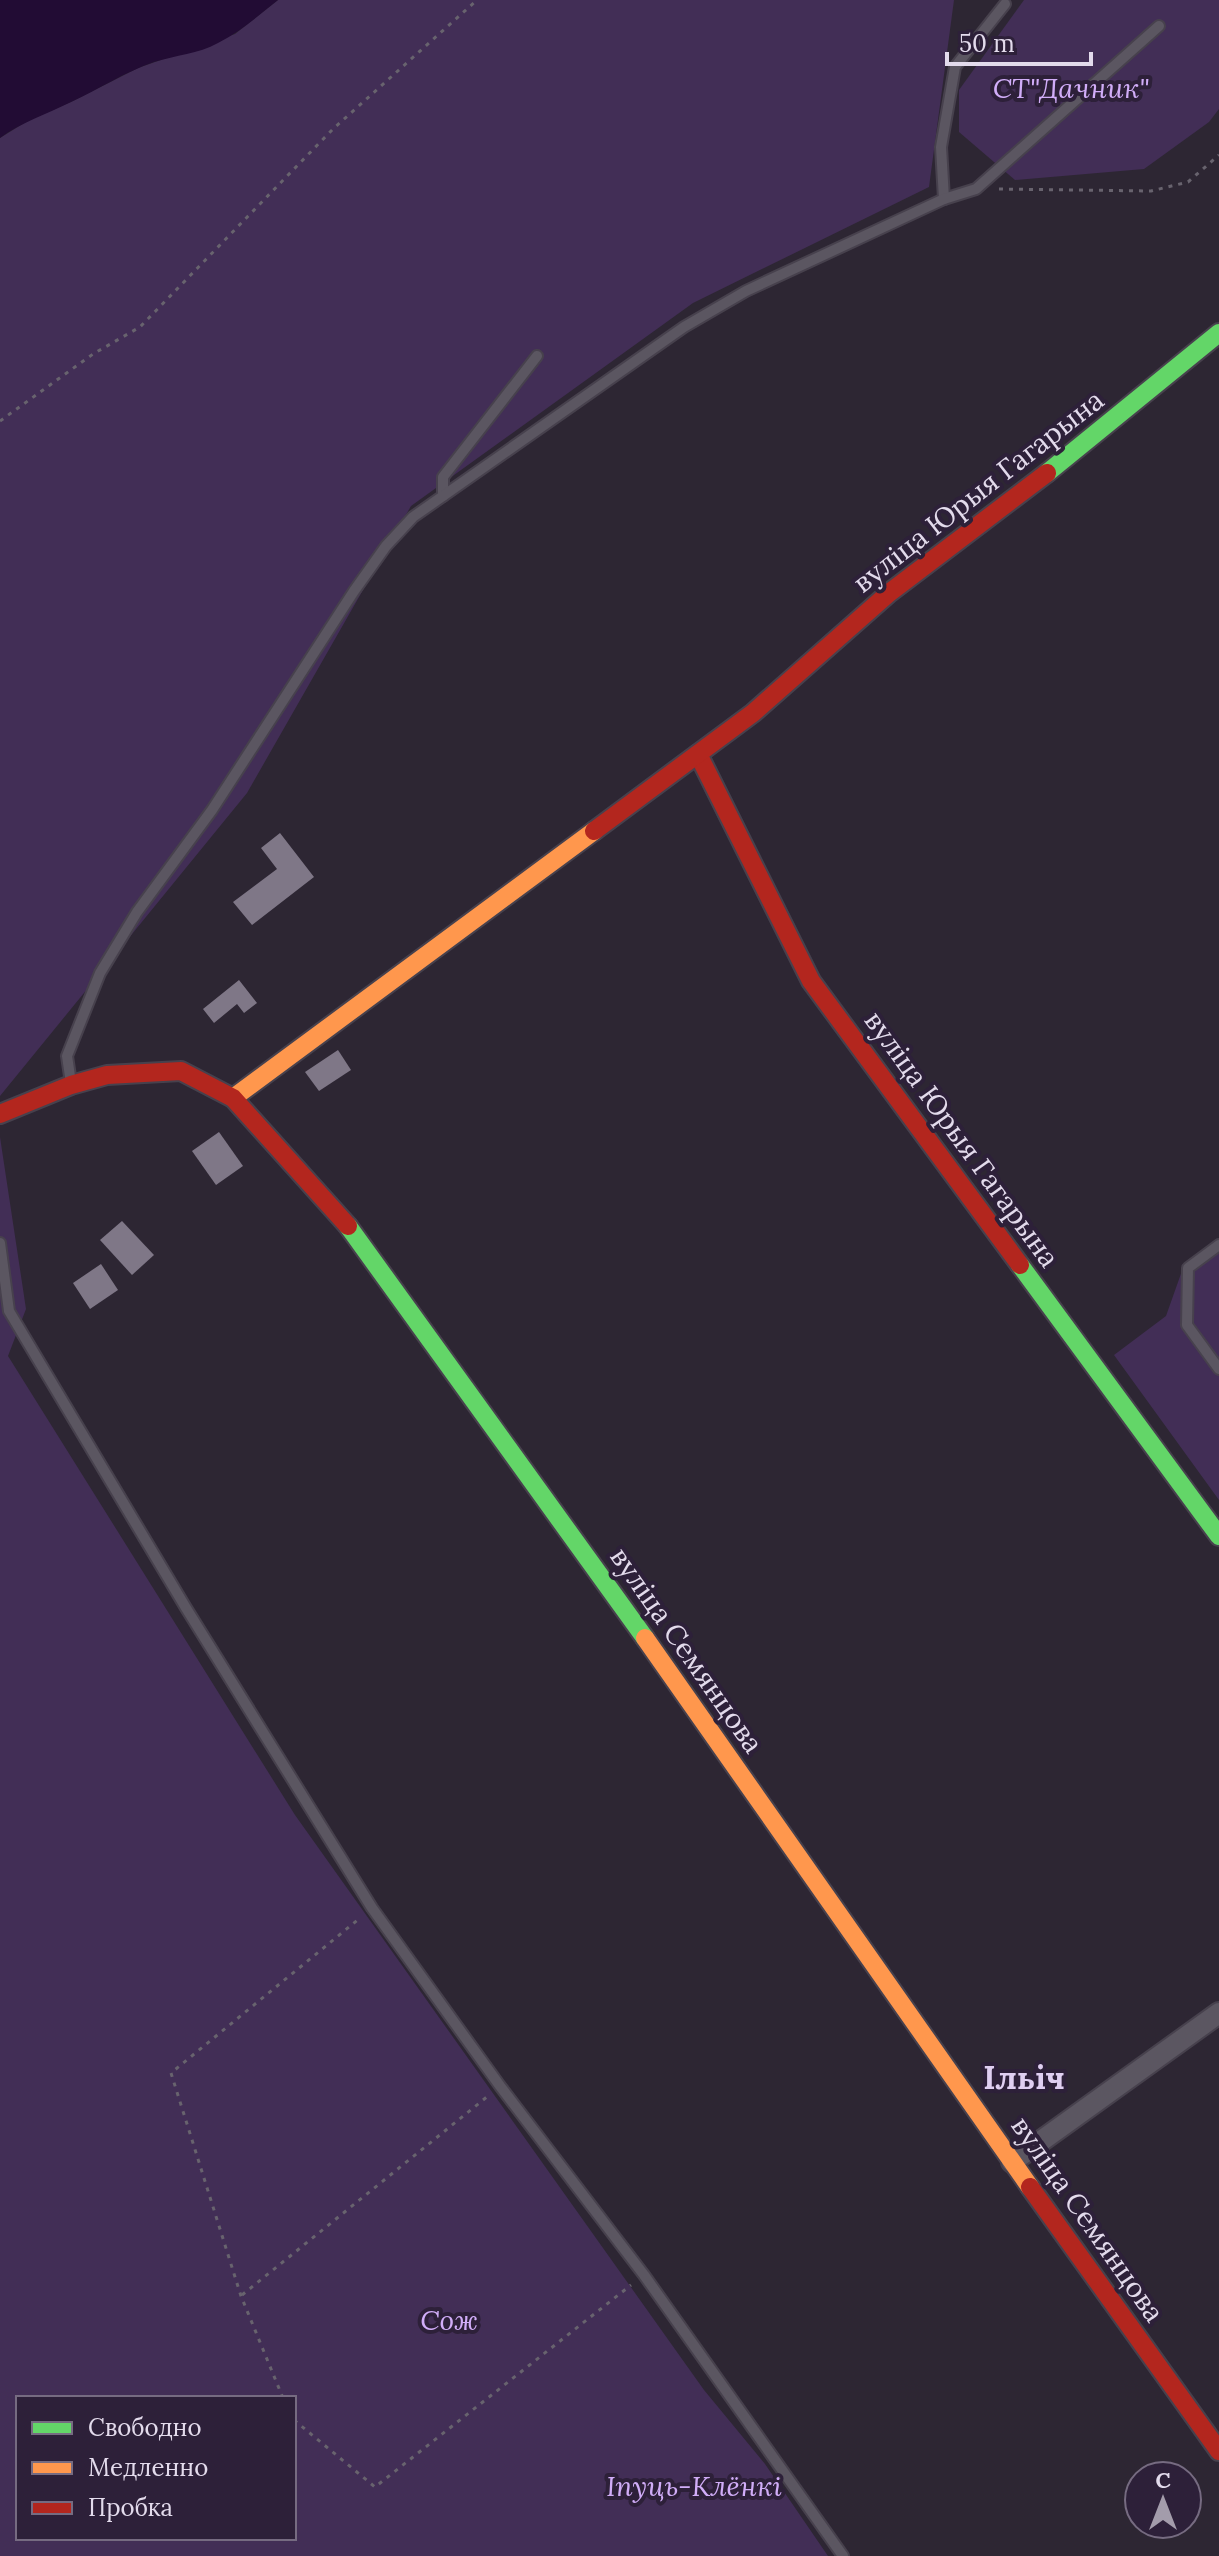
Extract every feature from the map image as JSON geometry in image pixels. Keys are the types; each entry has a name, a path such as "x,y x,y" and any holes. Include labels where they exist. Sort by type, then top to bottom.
{"street":[{"name":"вуліца Юрыя Гагарына","path":"233,1098 753,713 889,593 1075,452 1219,333"},
{"name":"вуліца Юрыя Гагарына","path":"698,754 811,981 1219,1536"},
{"name":"вуліца Семянцова","path":"0,1114 71,1085 107,1075 181,1071 233,1098 341,1216 578,1542 1012,2162 1219,2451"},
{"path":"1012,2162 1219,2013"}],"lane":[{"path":"944,199 941,147 955,67 1005,4"},
{"path":"71,1085 67,1056 100,973 137,912 212,810 386,546 413,517 684,327 734,298 944,199 976,189 1159,26"},
{"path":"443,496 443,477 537,356"},
{"path":"0,1243 9,1311 186,1608 372,1908 500,2086 644,2275 843,2556"},
{"path":"1219,1245 1188,1268 1187,1325 1219,1369"}],"path":[{"path":"0,421 93,354 140,327 333,129 477,0"},
{"path":"976,189 1151,191 1188,182 1219,155"},
{"path":"282,2396 241,2296 171,2073 372,1908"},
{"path":"241,2296 500,2086"},
{"path":"296,2422 375,2487 644,2275"}],"green space":[{"path":"278,0 954,0 929,187 693,303 411,506 247,793 0,1096 0,138 29,120 138,68 235,34"},
{"name":"СТ\"Дачник\"","path":"1024,0 1219,0 1219,109 1209,122 1144,169 1015,180 959,132 959,90"},
{"name":"Сож","path":"0,1137 26,1309 8,1356 295,1815 704,2390 765,2464 828,2556 0,2556"},
{"path":"1219,1240 1219,1500 1114,1355 1166,1316 1183,1268"}],"shaded area":[{"path":"0,0 278,0 242,29 210,47 133,71 0,138"}],"building":[{"path":"280,833 314,877 252,925 233,902 277,869 261,848"},
{"path":"239,980 257,1003 244,1013 237,1004 214,1023 203,1009"},
{"path":"338,1050 351,1070 319,1091 305,1072"},
{"path":"219,1132 243,1166 216,1185 192,1151"},
{"path":"122,1221 154,1255 132,1275 100,1240"},
{"path":"101,1264 118,1290 90,1309 73,1283"}],"traffic: fast":[{"path":"1047,473 1219,333"},
{"path":"348,1226 645,1638"},
{"path":"1020,1265 1219,1536"}],"traffic: slow":[{"path":"233,1098 594,831"},
{"path":"645,1638 1030,2187"}],"traffic: jam":[{"path":"594,831 753,713 889,593 1047,473"},
{"path":"698,754 811,981 1020,1265"},
{"path":"0,1114 71,1085 107,1075 181,1071 233,1098 348,1226"},
{"path":"1030,2187 1219,2451"}],"district":[{"name":"Ільіч","path":"1024,2078"}],"park label":[{"name":"Іпуць-Клёнкі","path":"694,2486"}]}
